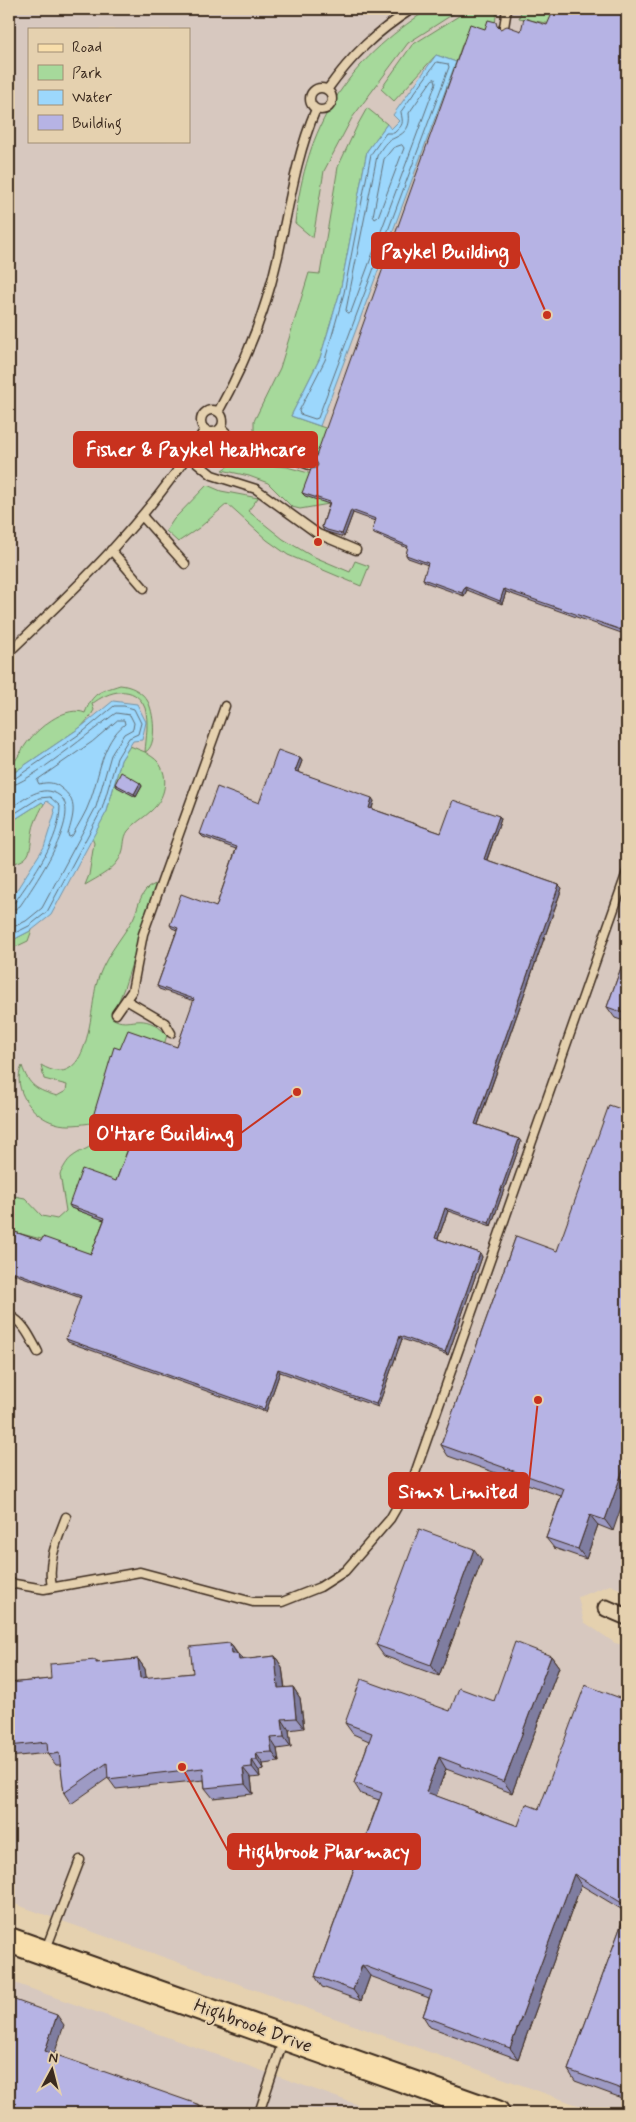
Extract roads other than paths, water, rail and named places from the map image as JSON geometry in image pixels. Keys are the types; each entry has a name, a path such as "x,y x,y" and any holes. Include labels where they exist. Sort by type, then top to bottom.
{"main road":[{"name":"Highbrook Drive","path":"9,1940 491,2112"}],"street":[{"path":"606,1608 627,1618"}],"lane":[{"path":"327,90 346,62 380,32 412,9"},
{"path":"504,27 507,9"},
{"path":"318,88 327,90 332,96 331,104 321,110 316,108 310,99 312,93 318,88"},
{"path":"218,412 245,356 265,305 278,256 302,143 316,108"},
{"path":"210,411 218,412 223,419 220,428 212,432 205,429 201,421 203,416 210,411"},
{"path":"220,428 241,446 265,455 285,456 315,467"},
{"path":"9,652 111,550 142,516 189,456 205,429"},
{"path":"189,456 212,475 256,490 318,534 356,550"},
{"path":"142,516 185,564"},
{"path":"111,550 144,588"},
{"path":"116,1014 132,991 143,934 226,706"},
{"path":"9,1583 44,1589 140,1572 253,1602 282,1602 320,1587 344,1570 390,1518 413,1480 627,872"},
{"path":"126,1000 165,1023 171,1033"},
{"path":"9,1315 17,1319 26,1329 38,1352"},
{"path":"52,1587 50,1576 51,1558 66,1517"},
{"path":"45,1952 80,1860"},
{"path":"259,2113 284,2037"}],"water":[{"path":"436,55 456,62 320,426 291,416 320,358 340,292 367,151 387,124 391,129 399,121 393,115"},
{"path":"113,701 137,704 146,722 142,740 133,741 121,760 107,811 51,915 32,930 9,942 9,902 44,847 55,807 47,801 44,804 42,802 9,823 9,776 81,727"}],"place":[{"name":"Paykel Building","path":"547,315"},
{"name":"Fisher & Paykel Healthcare","path":"318,542"},
{"name":"O'Hare Building","path":"297,1092"},
{"name":"Simx Limited","path":"538,1400"},
{"name":"Highbrook Pharmacy","path":"182,1767"}]}
